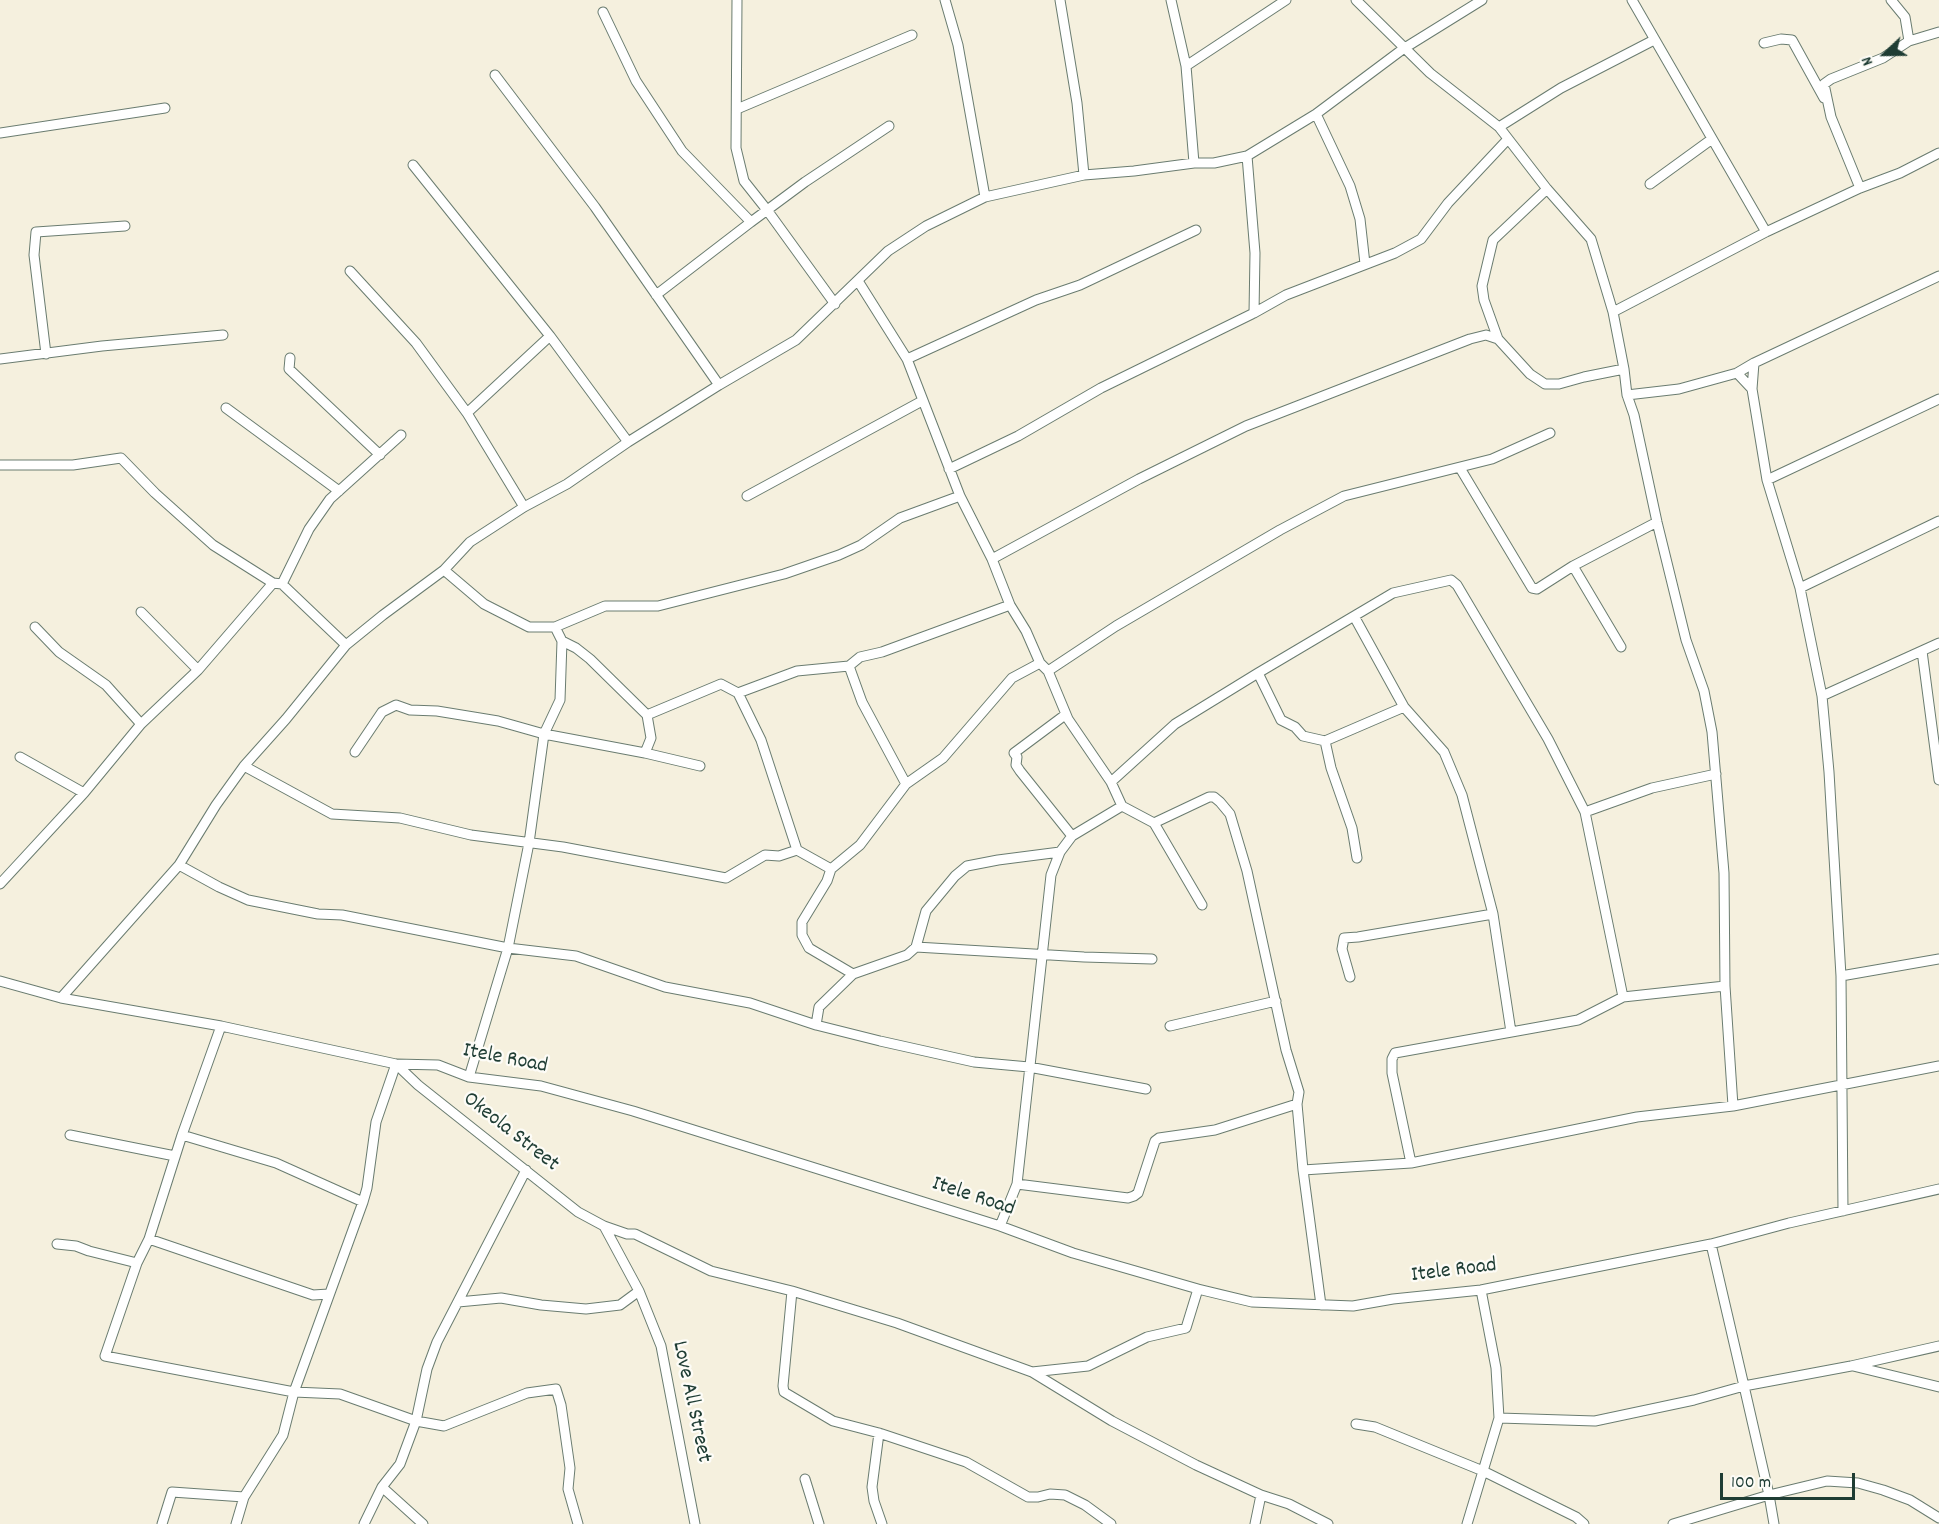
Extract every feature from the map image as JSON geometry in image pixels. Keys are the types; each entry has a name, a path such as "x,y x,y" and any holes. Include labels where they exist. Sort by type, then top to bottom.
{"street":[{"path":"736,0 736,148 744,181 835,304"},
{"path":"945,0 958,45 985,197"},
{"path":"1060,0 1077,103 1084,175"},
{"path":"1171,0 1186,66 1194,163"},
{"path":"1186,66 1286,0"},
{"path":"1356,0 1403,49 1430,73 1499,127 1591,239 1613,312 1627,395 1634,415 1686,640 1704,691 1712,732 1724,873 1725,986 1733,1106"},
{"path":"61,998 179,865 244,766 286,719 346,645 444,570 470,542 524,507 567,484 628,442 719,385 796,340 888,251 926,226 985,197 1084,175 1194,163 1214,163 1247,156 1316,114 1403,49 1482,0"},
{"path":"1632,0 1766,232"},
{"path":"1891,0 1905,17 1909,42"},
{"path":"603,12 636,81 682,151 751,222"},
{"path":"1860,188 1831,117 1824,84 1883,58 1909,42 1939,32"},
{"path":"737,109 912,35"},
{"path":"1764,43 1792,39 1828,106"},
{"path":"1499,127 1561,88 1654,40"},
{"path":"495,75 595,207 719,385"},
{"path":"0,133 165,108"},
{"path":"1316,114 1350,186 1360,219 1365,264"},
{"path":"656,295 767,210 889,126"},
{"path":"949,469 1018,436 1101,388 1286,295 1395,252 1421,239 1448,203 1508,139"},
{"path":"1650,184 1712,139"},
{"path":"1613,312 1766,232 1860,188 1900,173 1939,153"},
{"path":"1247,156 1255,253 1254,313"},
{"path":"413,165 550,336 628,442"},
{"path":"1548,189 1493,240 1482,286 1484,300 1497,339 1530,374 1545,384 1559,384 1624,369"},
{"path":"46,354 34,255 36,232 125,226"},
{"path":"907,359 1036,300 1080,285 1197,230"},
{"path":"350,271 416,343 467,413 524,507"},
{"path":"1627,395 1679,389 1737,373 1939,276"},
{"path":"858,281 907,359 960,496 992,560 1010,605 1026,631 1040,663 1048,671 1068,719 1111,782 1122,806 1154,823 1203,906"},
{"path":"0,358 223,335"},
{"path":"992,560 1138,479 1246,426 1470,339 1486,335 1497,339"},
{"path":"467,413 550,336"},
{"path":"290,358 289,369 380,455"},
{"path":"1754,363 1752,389 1767,480 1800,588 1822,696 1829,772 1841,976 1843,1210"},
{"path":"1737,373 1752,389"},
{"path":"1767,480 1939,399"},
{"path":"747,496 922,401"},
{"path":"226,408 339,491"},
{"path":"1048,671 1116,627 1280,530 1344,496 1492,459 1550,433"},
{"path":"0,884 84,793 141,724 198,670 277,583 330,499 401,435"},
{"path":"0,465 73,465 121,458 155,493 213,544 277,583 346,645"},
{"path":"1460,468 1532,588 1537,589 1544,586 1573,566 1657,522"},
{"path":"444,570 484,604 529,627 555,627 605,606 658,606 784,574 839,555 861,545 900,518 960,496"},
{"path":"1800,588 1939,521"},
{"path":"1573,566 1622,647"},
{"path":"1111,782 1176,724 1258,673 1355,618 1393,593 1451,580 1457,585 1548,739 1585,812 1623,997"},
{"path":"738,693 797,671 849,666 860,657 882,652 1010,605"},
{"path":"141,612 198,670"},
{"path":"1355,618 1404,707 1443,752 1462,795 1493,914 1511,1032"},
{"path":"35,627 59,652 106,685 141,724"},
{"path":"469,1077 508,948 529,843 544,734 560,700 562,641 555,627"},
{"path":"562,641 590,659 647,715 651,738 645,753"},
{"path":"1822,696 1939,643"},
{"path":"1922,651 1939,780"},
{"path":"853,974 809,948 801,935 802,921 827,881 831,869 860,845 906,784 943,758 1011,678 1040,663"},
{"path":"849,666 862,702 906,784"},
{"path":"1258,673 1281,720 1295,727 1303,736 1325,741 1404,707"},
{"path":"647,715 721,684 738,693 760,740 797,849 831,869"},
{"path":"355,752 382,712 396,705 410,710 438,711 498,721 544,734 700,766"},
{"path":"1068,719 1065,715 1014,753 1017,757 1016,765 1020,771 1072,836"},
{"path":"1325,741 1331,768 1352,828 1357,858"},
{"path":"20,757 84,793"},
{"path":"244,766 332,814 400,818 471,835 563,847 726,878 765,855 779,856 797,849"},
{"path":"1585,812 1652,788 1716,774"},
{"path":"1154,823 1209,797 1214,797 1230,814 1247,871 1286,1050 1299,1092 1297,1104 1303,1170 1321,1305"},
{"path":"1000,1226 1017,1184 1051,875 1060,852 1072,836 1122,806"},
{"path":"816,1025 819,1007 853,974 907,955 916,947 926,911 955,876 967,866 1060,852"},
{"path":"179,865 248,900 318,914 342,915 508,948 576,956 665,987 750,1003 816,1025 974,1062 1029,1067 1146,1089"},
{"path":"0,868 9,874"},
{"path":"1350,977 1342,949 1344,938 1493,914"},
{"path":"916,947 1152,959"},
{"path":"1841,976 1939,959"},
{"name":"Itele Road","path":"0,981 61,998 221,1026 396,1064 438,1065 469,1077 540,1086 633,1111 1000,1226 1073,1253 1252,1302 1353,1306 1393,1299 1481,1290 1711,1244 1789,1222 1939,1189"},
{"path":"1411,1163 1392,1072 1392,1059 1395,1053 1578,1020 1623,997 1725,986"},
{"path":"1170,1026 1276,1001"},
{"path":"221,1026 182,1135 149,1239 137,1263 105,1356 294,1392 340,1394 416,1421 444,1426 527,1393 556,1389 561,1405 570,1468 568,1489 578,1524"},
{"path":"236,1524 244,1497 283,1435 294,1392 363,1202 376,1122 396,1064"},
{"name":"Okeola Street","path":"396,1064 418,1085 578,1212 604,1226 627,1234 635,1234 711,1271 792,1291 897,1323 1032,1372"},
{"path":"1303,1170 1411,1163 1637,1117 1733,1106 1939,1066"},
{"path":"1017,1184 1134,1197 1138,1193 1155,1141 1159,1138 1215,1130 1297,1104"},
{"path":"69,1135 175,1156"},
{"path":"182,1135 276,1163 363,1202"},
{"path":"364,1524 382,1487 400,1464 416,1421 427,1369 436,1342 526,1170"},
{"name":"Love All Street","path":"604,1226 639,1291 662,1346 695,1524"},
{"path":"149,1239 313,1295 329,1294"},
{"path":"57,1244 76,1246 137,1263"},
{"path":"1711,1244 1774,1524"},
{"path":"1032,1372 1088,1366 1147,1337 1186,1328 1198,1289"},
{"path":"1467,1524 1500,1418 1496,1368 1481,1290"},
{"path":"458,1302 501,1298 586,1309 620,1305 639,1291"},
{"path":"792,1291 784,1392 833,1421 879,1433 966,1462 1028,1497 1050,1494 1065,1495 1085,1505 1111,1524"},
{"path":"313,1295 323,1314"},
{"path":"1500,1418 1595,1421 1694,1400 1744,1386 1851,1366 1939,1346"},
{"path":"1851,1366 1939,1387"},
{"path":"1032,1372 1112,1421 1196,1465 1261,1495 1289,1504 1328,1524"},
{"path":"1356,1424 1375,1427 1483,1471 1576,1517 1584,1524"},
{"path":"879,1433 872,1487 882,1524"},
{"path":"805,1479 819,1524"},
{"path":"1673,1524 1769,1495 1827,1481 1842,1480 1910,1500 1939,1518"},
{"path":"382,1487 423,1524"},
{"path":"162,1524 172,1492 244,1497"},
{"path":"1255,1524 1261,1495"}]}
